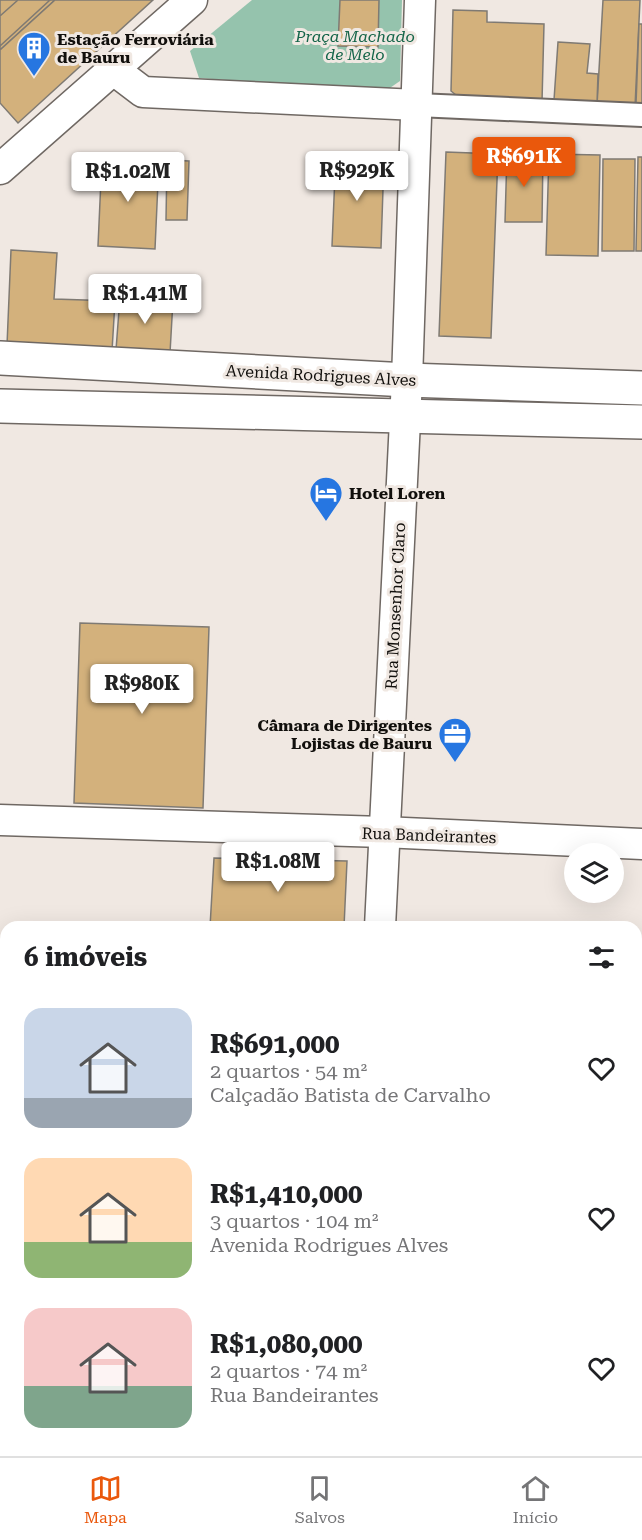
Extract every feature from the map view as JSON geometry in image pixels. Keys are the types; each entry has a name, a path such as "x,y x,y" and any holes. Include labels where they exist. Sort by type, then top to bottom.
{"main road":[{"name":"Avenida Rodrigues Alves","path":"0,358 407,380 642,388"},
{"path":"0,406 642,422"}],"street":[{"path":"0,169 192,0"},
{"path":"417,105 420,0"},
{"path":"114,70 143,92 642,115"},
{"name":"Rua Monsenhor Claro","path":"380,921 407,380 417,105"},
{"name":"Rua Bandeirantes","path":"0,820 383,832 642,844"}],"green space":[{"name":"Praça Machado de Melo","path":"252,0 402,0 400,81 384,92 199,78 190,51"}],"building":[{"path":"0,0 55,0 0,50"},
{"path":"18,0 50,0 0,46 0,16"},
{"name":"Estação Ferroviária de Bauru","path":"55,0 153,0 18,123 0,103 0,50"},
{"path":"340,0 379,0 378,47 338,46"},
{"path":"603,0 640,0 635,107 597,105"},
{"path":"453,10 487,11 487,22 544,24 542,102 461,99 451,91"},
{"path":"639,24 642,24 642,104 636,104"},
{"path":"558,42 590,44 587,73 598,74 597,103 554,100"},
{"path":"446,152 498,154 491,338 439,336"},
{"path":"507,153 543,154 542,222 505,222"},
{"path":"549,154 600,155 598,256 546,255"},
{"path":"102,157 159,160 155,249 98,246"},
{"path":"638,157 642,157 642,251 636,251"},
{"path":"328,158 384,160 381,248 332,246 335,175 327,173"},
{"path":"603,159 635,159 634,251 602,251"},
{"path":"167,160 189,161 187,220 166,220"},
{"path":"11,250 57,253 54,299 115,301 112,351 7,345"},
{"path":"120,297 173,300 170,353 116,350"},
{"path":"80,623 209,627 203,808 74,803"},
{"path":"214,858 347,861 344,921 210,921"}],"place":[{"name":"Estação Ferroviária de Bauru","path":"34,77"},
{"name":"Hotel Loren","path":"326,522"},
{"name":"Câmara de Dirigentes Lojistas de Bauru","path":"455,763"}]}
